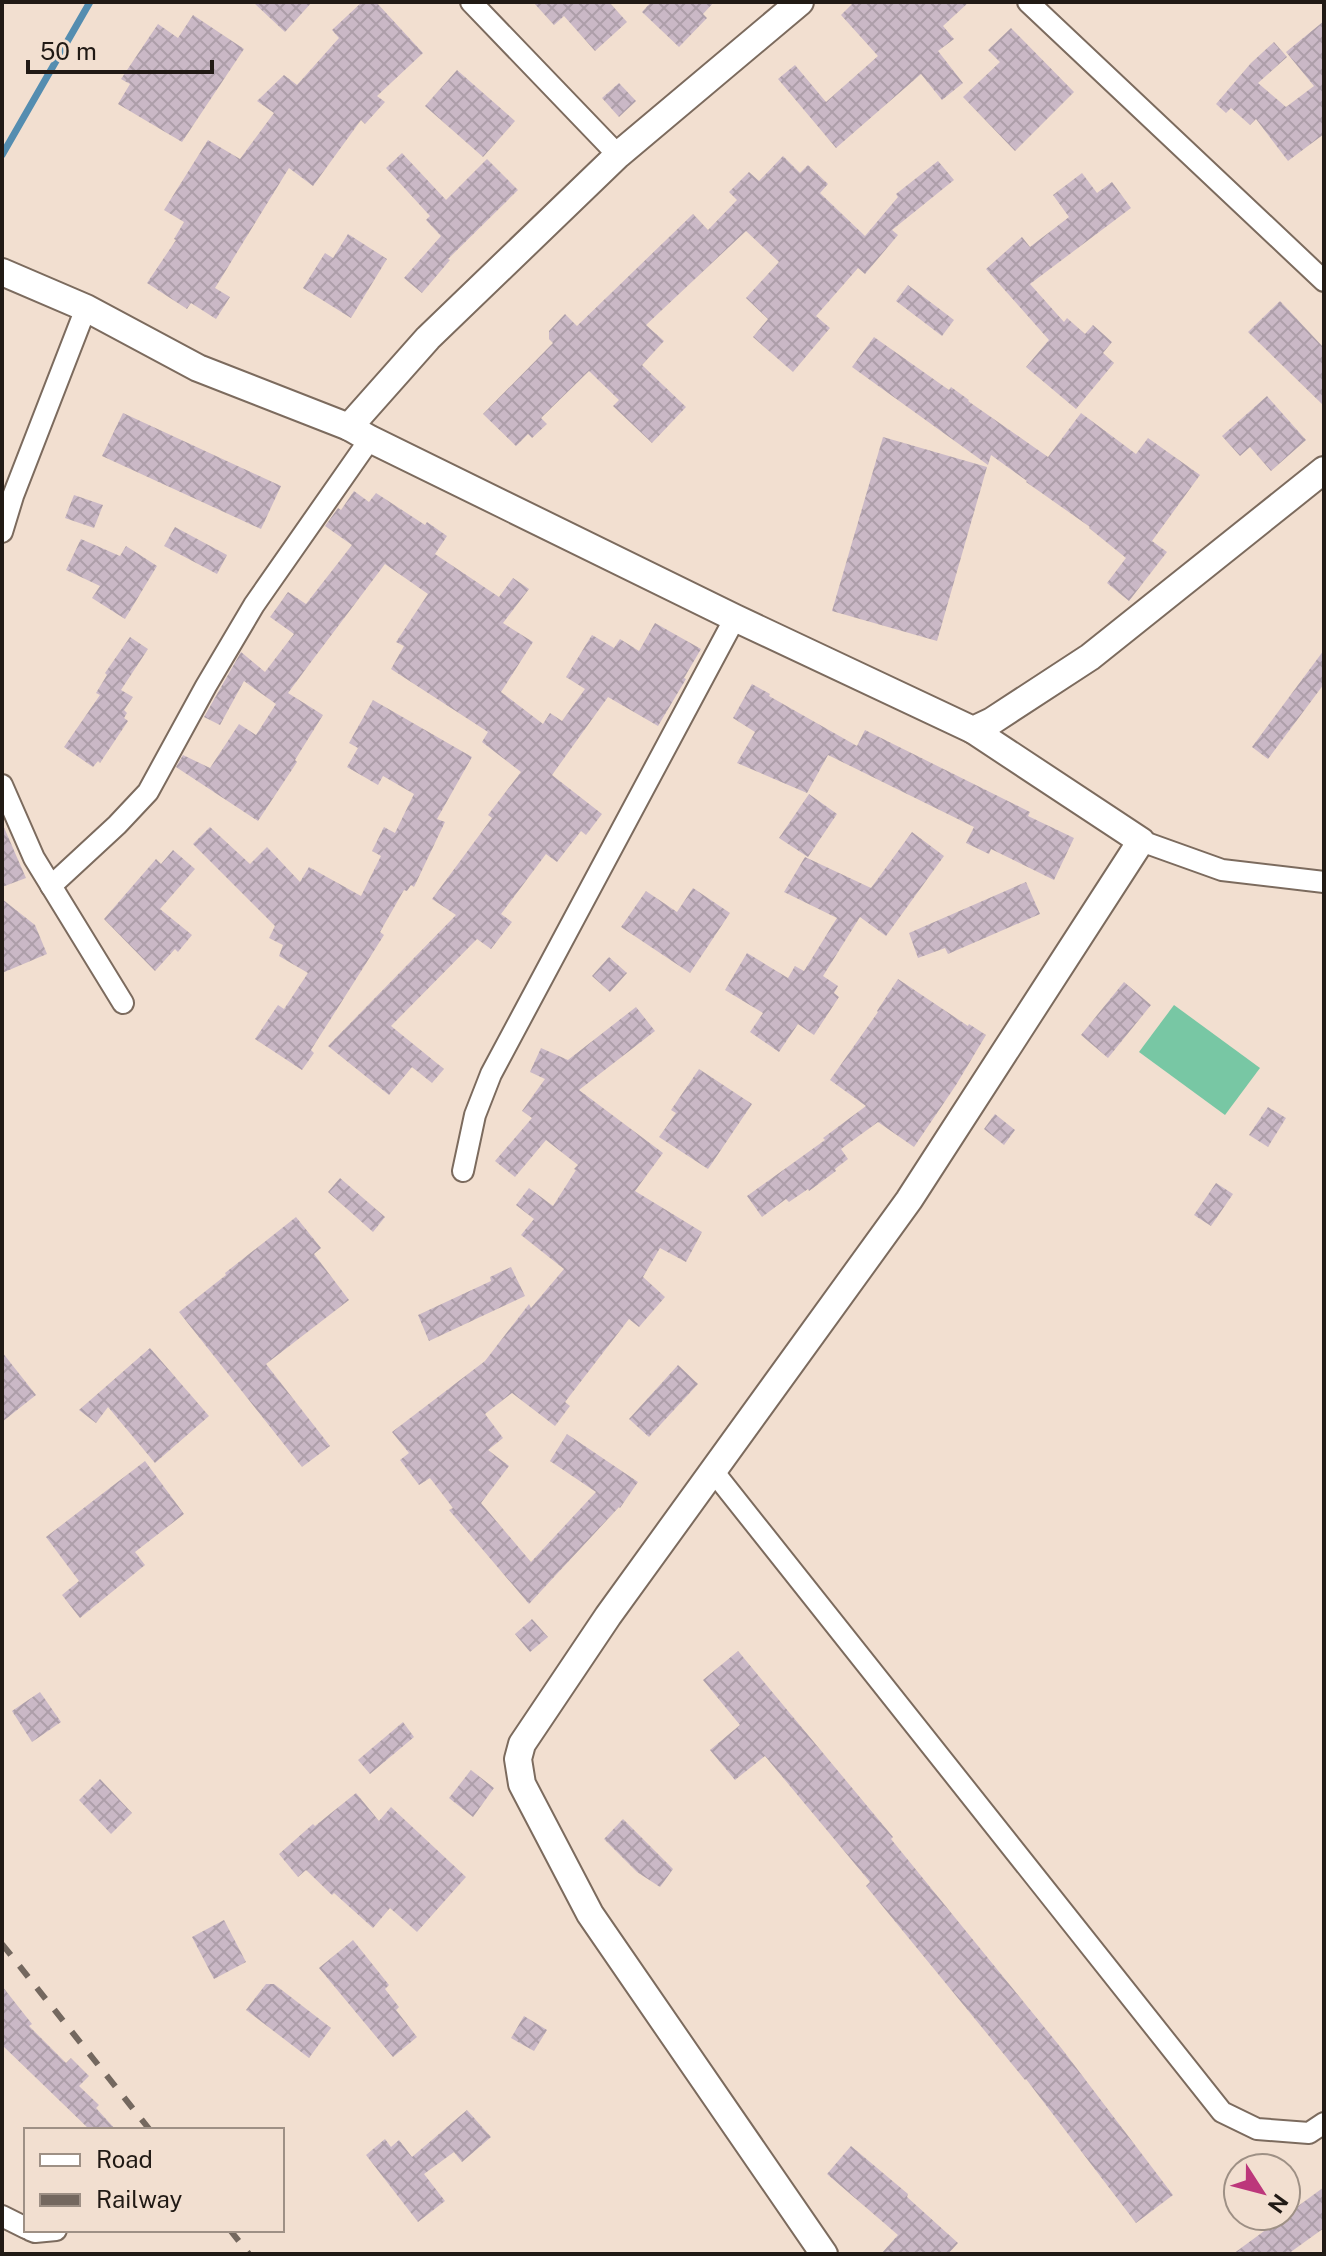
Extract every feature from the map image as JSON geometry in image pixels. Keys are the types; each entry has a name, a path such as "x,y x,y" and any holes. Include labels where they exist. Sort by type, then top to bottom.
{"street":[{"path":"471,2 618,155"},
{"path":"51,886 148,792 206,686 360,433 428,338 618,155 800,2"},
{"path":"1028,2 1324,281"},
{"path":"2,272 86,308 198,368 360,433 735,618 973,730 1141,841 1222,870 1317,881 1324,901"},
{"path":"2,532 86,308"},
{"path":"973,730 992,721 1090,657 1324,470"},
{"path":"463,1171 475,1115 491,1074 735,618"},
{"path":"2,785 34,858 123,1003"},
{"path":"824,2254 590,1914 522,1784 518,1759 522,1744 582,1655 909,1200 1141,841"},
{"path":"713,1471 1222,2112 1257,2129 1309,2133 1324,2123"},
{"path":"2,2216 24,2227"}],"green space":[{"path":"1174,1005 1260,1068 1225,1115 1139,1052"}],"building":[{"path":"253,2 312,2 285,32"},
{"path":"362,2 376,2 423,53 377,96 385,102 365,124 361,120 313,186 289,168 215,288 230,297 216,319 191,303 187,309 147,283 176,240 184,222 164,210 208,140 240,159 274,113 257,101 284,75 297,85 339,38 332,30"},
{"path":"533,2 609,2 627,22 595,51 564,16 554,25"},
{"path":"651,2 714,2 703,14 707,18 679,47 642,12"},
{"path":"854,2 969,2 943,26 954,39 938,51 963,83 942,100 921,74 836,148 778,79 795,65 826,102 878,56 841,15"},
{"path":"193,15 244,49 182,142 118,104 130,84 121,79 158,24 178,38"},
{"path":"1324,21 1324,134 1288,161 1256,119 1250,125 1231,108 1226,113 1216,104 1251,63 1274,42 1287,57 1258,83 1286,107 1314,86 1286,52"},
{"path":"1011,28 1074,92 1015,151 963,97 1000,62 988,50"},
{"path":"457,70 515,121 483,157 425,106"},
{"path":"619,83 636,101 619,117 602,98"},
{"path":"402,153 446,200 487,159 518,190 448,259 422,293 404,278 441,236 426,220 430,216 386,168"},
{"path":"783,156 800,173 808,165 828,184 820,193 865,236 898,197 896,194 938,161 954,180 892,230 898,235 865,274 858,268 816,316 830,328 793,372 753,337 768,319 746,298 779,262 746,231 646,325 664,341 642,365 686,407 652,443 613,406 619,400 589,371 541,418 547,424 532,438 528,434 516,446 483,414 553,343 549,339 549,331 565,314 577,326 693,214 708,230 737,200 729,192 749,172 759,181"},
{"path":"1082,173 1097,193 1112,182 1131,208 1030,284 1064,322 1067,318 1085,334 1093,325 1112,342 1103,353 1114,363 1076,409 1026,367 1049,340 986,269 1022,237 1030,247 1069,217 1053,195"},
{"path":"348,234 387,259 351,318 303,288 325,253 333,258"},
{"path":"908,285 954,320 942,336 896,301"},
{"path":"1280,301 1324,348 1324,406 1248,332"},
{"path":"874,337 949,390 951,387 1048,457 1081,413 1136,454 1148,438 1200,475 1152,541 1167,552 1129,601 1107,583 1126,558 1090,527 991,455 988,465 852,367"},
{"path":"1267,396 1306,440 1271,471 1250,447 1240,456 1222,436"},
{"path":"123,413 281,486 261,529 102,456"},
{"path":"883,437 987,467 937,641 832,611"},
{"path":"354,491 369,502 376,493 447,536 435,554 499,597 513,578 529,589 503,623 533,642 501,692 543,724 550,713 562,721 585,689 566,677 592,635 614,648 620,639 639,651 655,623 701,649 658,726 608,697 552,775 602,814 586,835 581,831 557,862 546,854 501,914 512,922 491,949 477,939 391,1026 444,1069 432,1083 412,1067 389,1095 328,1046 456,915 432,899 492,818 488,815 521,772 482,742 488,732 391,669 404,646 396,642 428,594 385,564 311,662 288,693 323,715 295,760 297,762 258,821 176,767 183,755 210,768 239,724 256,735 276,704 244,681 220,725 204,717 241,652 265,672 294,634 270,617 288,592 306,604 352,545 325,526"},
{"path":"74,495 103,505 94,528 65,518"},
{"path":"175,527 227,555 217,574 164,546"},
{"path":"81,539 120,556 126,546 157,566 125,619 92,598 100,586 66,570"},
{"path":"130,637 148,649 121,690 133,697 124,710 127,713 124,718 128,721 100,763 98,761 93,767 64,747 100,695 96,693 107,675 105,673"},
{"path":"1324,650 1324,684 1268,759 1252,747"},
{"path":"752,684 857,746 865,730 1030,812 1028,816 1074,838 1054,880 991,849 989,854 966,843 974,827 828,755 807,793 737,763 755,732 733,718"},
{"path":"373,700 472,757 437,819 445,822 414,887 411,885 407,891 404,890 380,932 384,935 311,1050 314,1053 302,1070 255,1039 278,1005 284,1009 308,973 279,956 283,945 269,938 275,926 193,844 210,827 250,864 267,847 300,882 309,867 361,896 381,856 372,851 384,827 395,833 414,794 383,776 378,785 347,767 358,748 349,743"},
{"path":"809,794 837,814 808,857 779,838"},
{"path":"2,823 26,878 2,887"},
{"path":"912,832 944,856 886,936 860,917 823,976 838,986 834,993 839,997 814,1035 798,1024 779,1052 750,1032 763,1013 725,990 747,953 788,978 795,966 804,971 837,918 784,892 805,857 871,888"},
{"path":"173,850 195,869 160,909 192,935 178,952 175,949 155,971 104,919 156,859 161,864"},
{"path":"1026,882 1040,914 948,954 945,948 918,958 909,933"},
{"path":"693,888 730,913 690,973 621,927 646,891 677,912"},
{"path":"2,899 35,925 47,954 2,973"},
{"path":"609,957 627,973 610,992 592,976"},
{"path":"898,979 986,1035 914,1147 878,1122 841,1149 848,1159 836,1171 809,1191 789,1202 786,1199 762,1217 747,1196 866,1106 830,1080"},
{"path":"1124,982 1151,1005 1108,1058 1081,1035"},
{"path":"636,1007 655,1031 579,1090 663,1153 635,1191 702,1232 686,1262 660,1248 643,1277 665,1297 639,1327 629,1319 565,1402 570,1406 555,1426 512,1393 485,1414 503,1438 488,1450 509,1466 481,1503 531,1562 596,1492 550,1461 567,1434 638,1482 620,1508 529,1604 449,1510 453,1508 430,1478 419,1485 400,1460 409,1453 392,1432 485,1361 529,1304 531,1308 564,1269 521,1235 534,1219 516,1205 529,1188 553,1206 578,1165 546,1140 515,1177 495,1161 532,1118 522,1111 545,1079 530,1072 541,1048 568,1060"},
{"path":"699,1069 752,1104 708,1169 659,1137 676,1113 671,1110"},
{"path":"1268,1107 1286,1118 1268,1147 1249,1135"},
{"path":"995,1114 1015,1130 1004,1145 984,1129"},
{"path":"340,1178 385,1217 373,1232 328,1192"},
{"path":"1216,1183 1233,1194 1211,1226 1194,1215"},
{"path":"296,1217 321,1248 314,1254 349,1300 266,1364 330,1446 302,1467 179,1312"},
{"path":"511,1267 525,1296 429,1341 418,1315 491,1281 490,1277"},
{"path":"150,1348 209,1416 155,1463 108,1407 96,1423 79,1410"},
{"path":"2,1352 36,1395 2,1422"},
{"path":"678,1365 698,1384 649,1437 629,1419"},
{"path":"145,1461 184,1514 135,1552 145,1565 80,1618 62,1595 79,1581 46,1537"},
{"path":"532,1619 548,1637 530,1652 515,1634"},
{"path":"738,1651 893,1837 891,1839 1062,2049 1173,2195 1136,2223 1026,2079 866,1886 870,1882 765,1756 735,1780 710,1750 740,1725 703,1680"},
{"path":"40,1692 61,1722 32,1742 12,1711"},
{"path":"403,1722 414,1737 370,1774 358,1760"},
{"path":"471,1770 494,1788 473,1817 449,1798"},
{"path":"100,1779 132,1813 111,1834 79,1800"},
{"path":"356,1793 379,1821 391,1807 466,1877 417,1932 390,1908 373,1928 306,1870 298,1877 279,1854 313,1824 315,1826"},
{"path":"623,1819 673,1869 660,1887 637,1872 604,1839"},
{"path":"224,1920 246,1962 214,1979 192,1937"},
{"path":"353,1940 389,1985 385,1989 399,2007 396,2010 417,2037 393,2057 319,1968"},
{"path":"266,1984 274,1984 331,2028 309,2058 246,2010"},
{"path":"2,1986 32,2024 29,2026 66,2063 71,2058 89,2076 79,2086 99,2105 96,2108 114,2128 88,2128 2,2045"},
{"path":"524,2016 547,2030 534,2051 511,2038"},
{"path":"467,2110 491,2137 462,2162 454,2152 424,2174 445,2201 418,2222 366,2155 385,2139 391,2147 399,2140 412,2157"},
{"path":"851,2146 908,2194 907,2197 958,2243 948,2254 881,2254 898,2235 827,2174"},
{"path":"1324,2187 1324,2228 1288,2254 1233,2254 1263,2232 1302,2232 1302,2203"}],"waterway":[{"path":"2,155 90,2"}],"railway":[{"path":"2,1944 148,2128"},
{"path":"232,2232 249,2254"}]}
